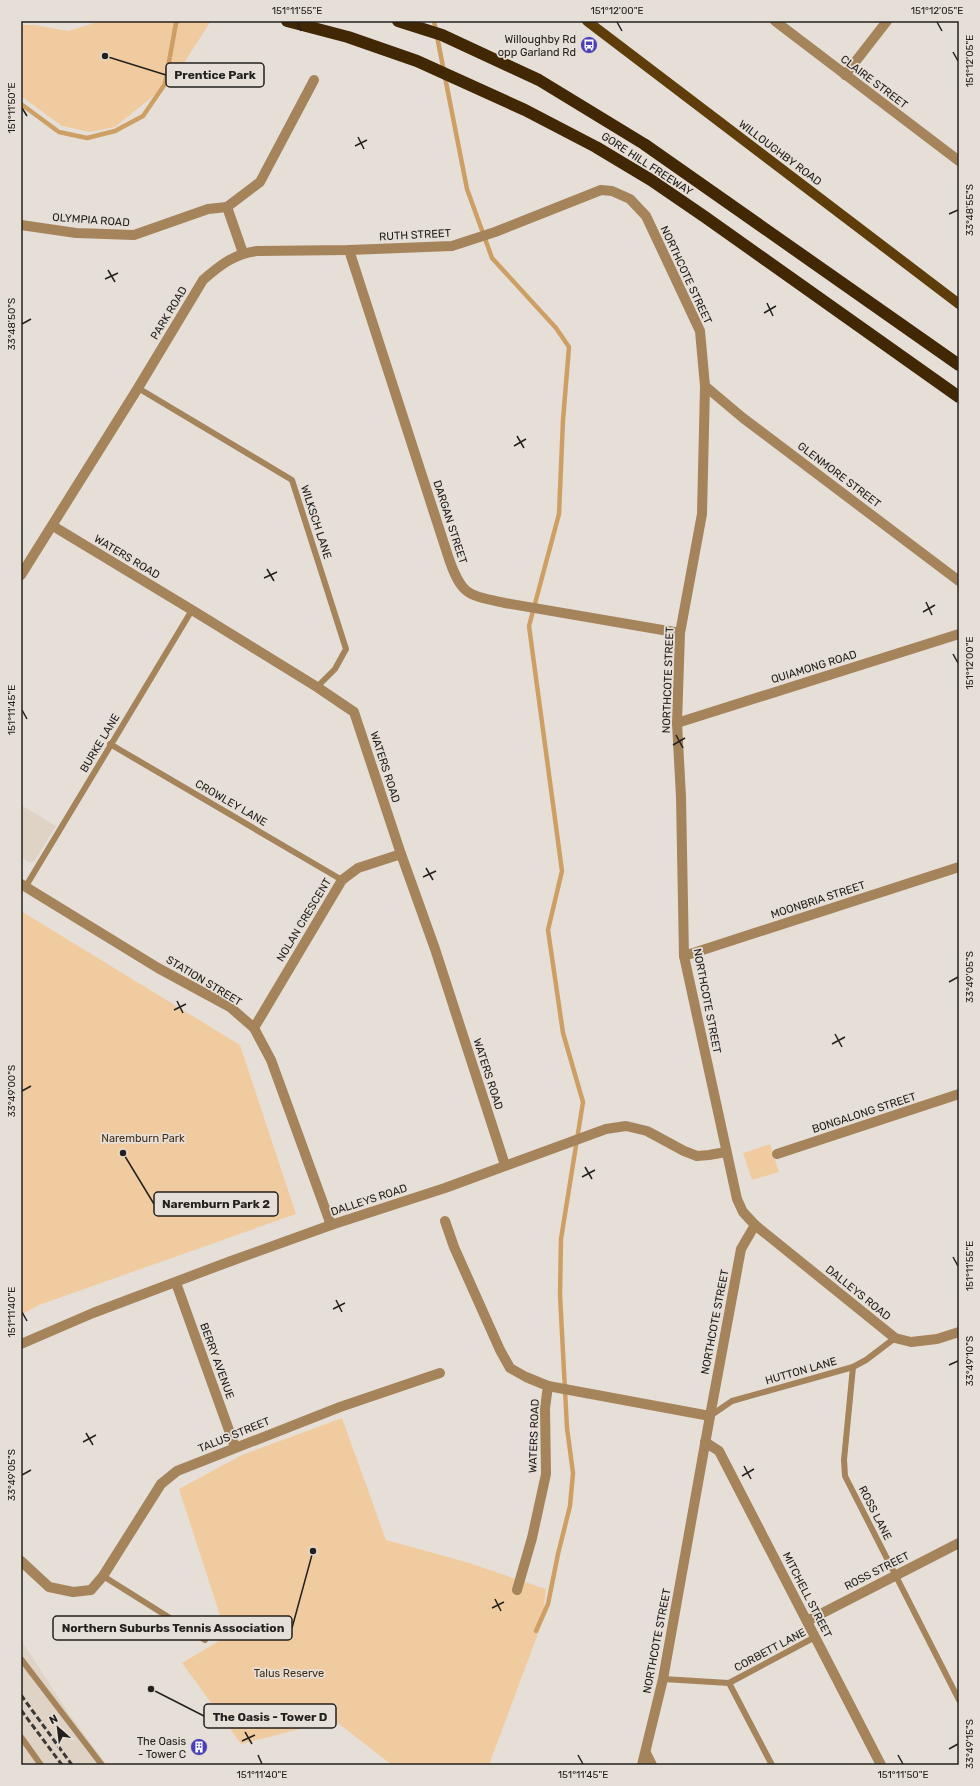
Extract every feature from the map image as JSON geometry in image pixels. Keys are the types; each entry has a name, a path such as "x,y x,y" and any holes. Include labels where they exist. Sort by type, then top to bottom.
{"highway":[{"name":"GORE HILL FREEWAY","path":"286,21 348,37 417,61 525,110 596,147 651,180 705,217 959,397"},
{"name":"GORE HILL FREEWAY","path":"398,21 442,35 539,80 610,123 644,144 959,365"}],"main road":[{"name":"WILLOUGHBY ROAD","path":"587,21 959,304"}],"street":[{"name":"CLAIRE STREET","path":"775,21 959,161"},
{"path":"845,75 887,21"},
{"path":"243,252 227,208 260,182 314,80"},
{"name":"RUTH STREET","path":"243,252 257,250 349,250 452,246 495,232 601,190"},
{"name":"NORTHCOTE STREET","path":"601,190 630,198 646,216 700,331 705,386 702,514 680,633 677,723 681,797 684,956 737,1199 743,1212 754,1225 741,1249 705,1442 664,1679 642,1765"},
{"name":"OLYMPIA ROAD","path":"21,225 76,233 134,235 208,208 227,208"},
{"name":"DARGAN STREET","path":"349,250 449,559 456,578 464,589 477,597 680,633"},
{"name":"PARK ROAD","path":"21,575 53,526 203,280 218,266 243,252"},
{"name":"GLENMORE STREET","path":"705,386 743,418 959,581"},
{"name":"WATERS ROAD","path":"53,526 317,687 354,712 401,854 435,949 505,1165"},
{"name":"QUIAMONG ROAD","path":"677,723 959,634"},
{"name":"NOLAN CRESCENT","path":"254,1028 342,880 358,868 401,854"},
{"name":"MOONBRIA STREET","path":"684,956 959,867"},
{"name":"STATION STREET","path":"23,885 158,968 230,1008 254,1028 271,1060 331,1225"},
{"name":"BONGALONG STREET","path":"777,1154 959,1094"},
{"name":"DALLEYS ROAD","path":"21,1344 93,1312 176,1283 331,1225 426,1195 606,1129 626,1126 647,1131 684,1151 697,1156 726,1152"},
{"name":"WATERS ROAD","path":"445,1221 454,1247 500,1350 510,1368 526,1377 548,1386 545,1408 546,1474 532,1538 517,1590"},
{"name":"DALLEYS ROAD","path":"754,1225 895,1338 911,1342 937,1339 959,1332"},
{"name":"BERRY AVENUE","path":"176,1283 236,1447"},
{"name":"TALUS STREET","path":"21,1561 49,1587 73,1592 91,1590 103,1576 161,1484 177,1472 236,1447 440,1373"},
{"path":"548,1386 710,1416"},
{"name":"MITCHELL STREET","path":"705,1442 719,1451 881,1765"},
{"name":"ROSS STREET","path":"807,1621 959,1543"},
{"path":"646,1753 652,1765"}],"lane":[{"name":"WILKSCH LANE","path":"138,388 292,480 346,649 335,669 317,687"},
{"name":"BURKE LANE","path":"23,885 192,610"},
{"name":"CROWLEY LANE","path":"110,744 342,880"},
{"name":"HUTTON LANE","path":"710,1416 732,1401 853,1367 866,1360 895,1338"},
{"name":"ROSS LANE","path":"853,1367 844,1469 845,1476 959,1700"},
{"path":"103,1576 121,1589 205,1640"},
{"name":"CORBETT LANE","path":"664,1679 730,1683 815,1637"},
{"path":"21,1659 102,1765"},
{"path":"730,1683 772,1765"},
{"path":"21,1737 41,1765"}],"shaded area":[{"path":"21,805 56,826 35,860 30,863 21,857"},
{"path":"21,1640 67,1711 107,1765 24,1765 21,1761"}],"green space":[{"path":"101,21 211,21 173,80 115,127 90,132 62,126 21,96 21,25 35,25 68,31"},
{"name":"Naremburn Park","path":"21,911 240,1045 296,1214 39,1305 21,1315"},
{"path":"770,1144 779,1172 752,1180 743,1153"},
{"name":"Talus Reserve","path":"342,1418 386,1540 466,1562 546,1589 542,1623 489,1765 392,1765 334,1720 241,1744 182,1663 219,1641 226,1634 179,1489 242,1455"}],"waterway":[{"path":"21,104 59,132 87,138 115,131 143,116 165,84 176,23 178,21"},
{"path":"434,21 467,189 492,258 556,328 569,347 563,420 559,514 529,626 562,871 548,930 563,1033 583,1102 561,1239 560,1295 567,1428 573,1473 570,1506 548,1604 536,1631"}],"railway":[{"path":"21,1695 72,1765"},
{"path":"21,1710 62,1765"}],"place":[{"name":"Willoughby Rd opp Garland Rd","path":"589,45"},
{"name":"Prentice Park","path":"105,56"},
{"name":"Naremburn Park 2","path":"123,1153"},
{"name":"Northern Suburbs Tennis Association","path":"313,1551"},
{"name":"The Oasis - Tower D","path":"151,1689"},
{"name":"The Oasis - Tower C","path":"199,1747"}]}
